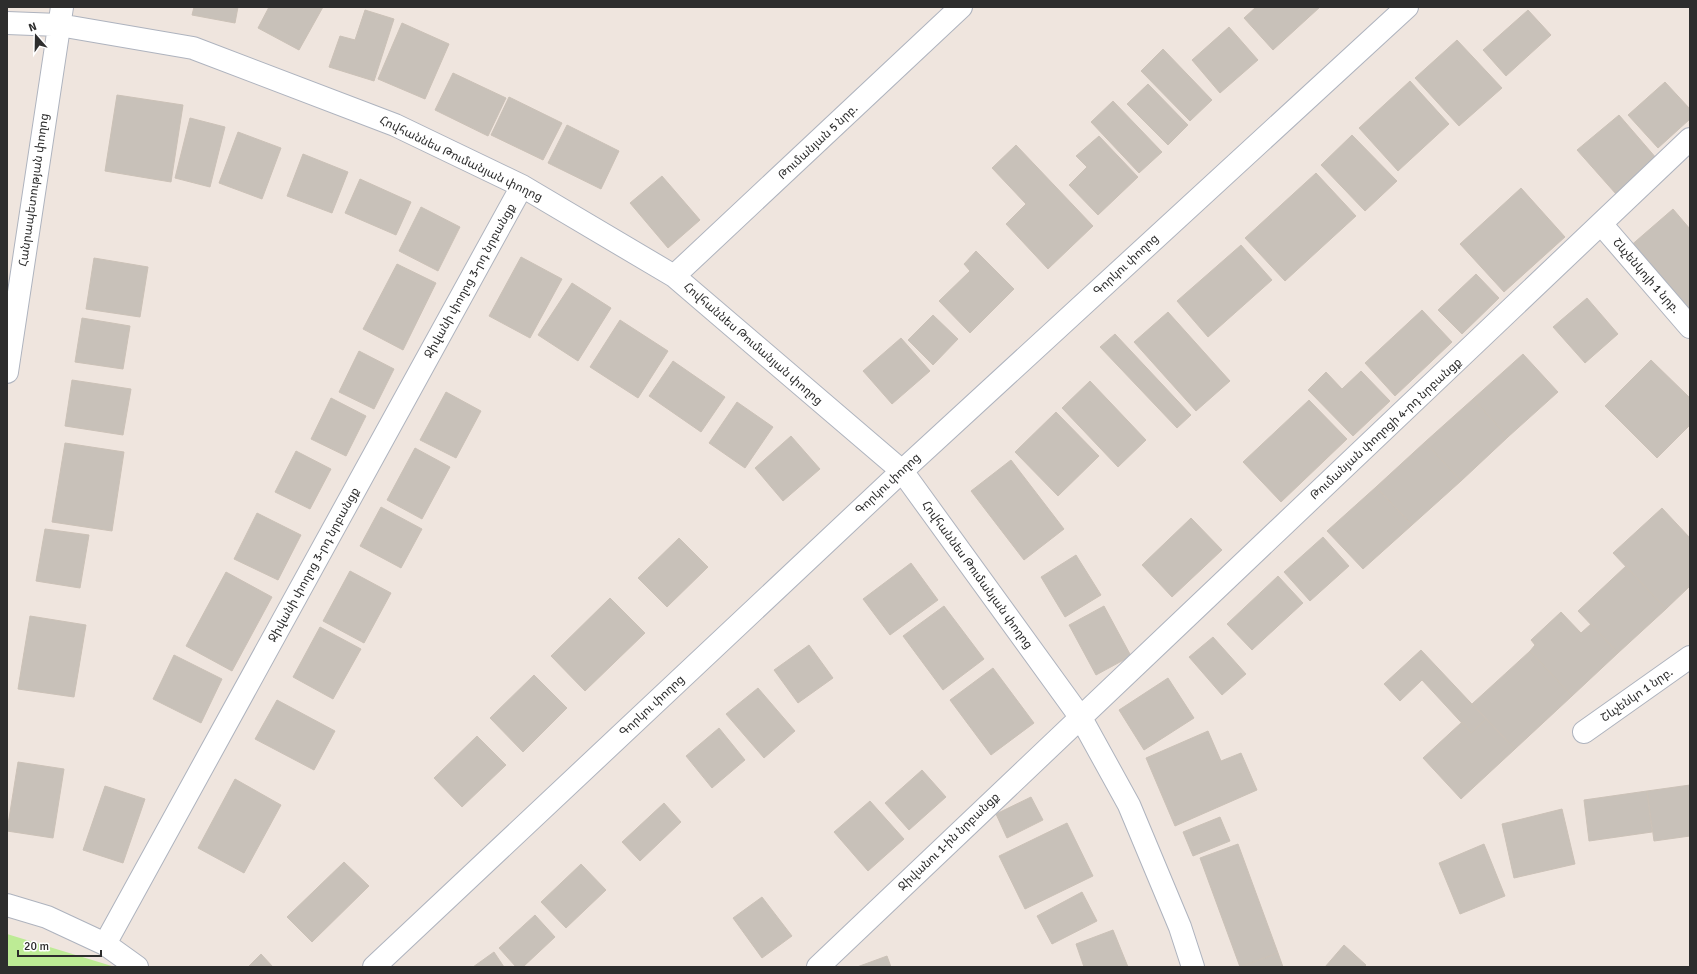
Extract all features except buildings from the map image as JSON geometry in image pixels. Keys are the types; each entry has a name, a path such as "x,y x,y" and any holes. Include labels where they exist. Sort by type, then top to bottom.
{"street":[{"name":"Թումանյան 5 նրբ.","path":"674,276 961,7"},
{"name":"Գորկու փողոց","path":"374,967 902,471 1407,7"},
{"name":"Հովհաննես Թումանյան փողոց","path":"7,23 60,16 193,48 396,125 522,186 674,276 902,471 1081,718 1129,805 1180,927 1193,967"},
{"name":"Հանրապետության փողոց","path":"7,372 60,16"},
{"name":"Թումանյան փողոցի 4-րդ նրբանցք","path":"1081,718 1690,140"},
{"name":"Ջիվանի փողոց 3-րդ նրբանցք","path":"105,944 522,186"},
{"name":"Շևչենկոյի 1 նրբ.","path":"1602,225 1690,327"},
{"name":"Շևչենկո 1 նրբ.","path":"1584,732 1690,658"},
{"name":"Ջիվանու 1-ին նրբանցք","path":"821,966 1081,718"},
{"path":"7,905 47,917 105,944 138,967"}],"green space":[{"path":"7,934 115,967 7,967"}]}
